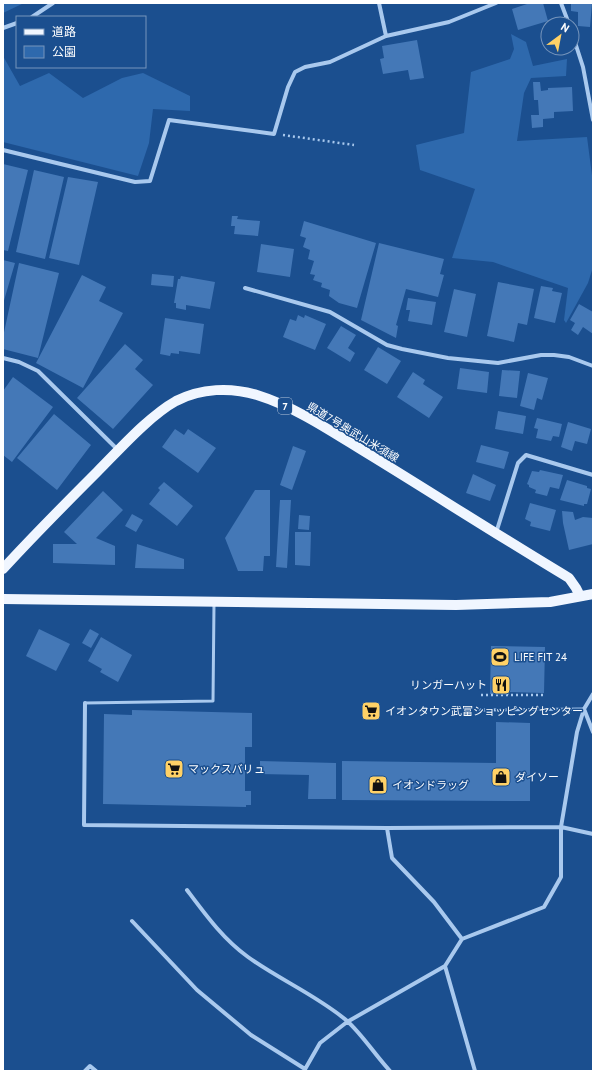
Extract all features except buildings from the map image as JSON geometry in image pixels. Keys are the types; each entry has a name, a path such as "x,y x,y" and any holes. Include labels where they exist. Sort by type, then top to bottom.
{"main road":[{"name":"県道7号奥武山米須線","path":"3,569 118,450 163,410 177,401 194,394 212,390 233,390 256,394 282,404 325,428 569,578 580,596"},
{"path":"3,599 504,605 550,602 593,594"}],"street":[{"path":"34,16 54,3"},
{"path":"378,3 386,36"},
{"path":"3,150 135,182 150,181 168,120 274,134 288,87 295,72 305,67 330,62 386,36 449,22 496,3"},
{"path":"561,3 566,16"},
{"path":"3,28 16,23"},
{"path":"579,56 583,67 593,120"},
{"path":"245,288 330,312 382,342 402,349 448,358 498,363 554,354 569,357 593,366"},
{"path":"3,358 19,362 38,371 118,450"},
{"path":"496,534 518,463 526,455 593,475"},
{"path":"132,921 197,990 251,1035 304,1070 320,1043 347,1022 445,966 462,939 544,907 561,877 561,827 577,732 584,709 593,694"},
{"path":"85,703 84,825 387,828 561,827 593,834"},
{"path":"584,709 593,732"},
{"path":"387,828 392,858 434,902 462,939"},
{"path":"187,890 216,929 248,957 287,982 318,999 347,1022 390,1071"},
{"path":"445,966 475,1071"},
{"path":"85,1071 90,1066 96,1071"}],"lane":[{"path":"85,703 213,701 214,602"},
{"path":"480,710 584,709"}],"path":[{"path":"274,134 354,144"},
{"path":"481,695 544,695"}],"green space":[{"path":"3,3 24,3 3,13"},
{"path":"511,34 526,42 533,66 567,59 566,76 531,78 524,93 517,141 587,137 593,183 593,267 588,283 566,323 564,320 568,288 493,262 452,258 475,189 420,170 416,145 464,133 471,72 510,59 514,49"},
{"path":"3,56 20,86 49,73 83,98 122,78 143,73 190,96 190,111 153,109 149,143 138,176 3,142"}],"place":[{"name":"LIFE FIT 24","path":"500,657"},
{"name":"リンガーハット","path":"501,685"},
{"name":"イオンタウン武富ショッピングセンター","path":"371,711"},
{"name":"マックスバリュ","path":"174,769"},
{"name":"ダイソー","path":"501,777"},
{"name":"イオンドラッグ","path":"378,785"}]}
